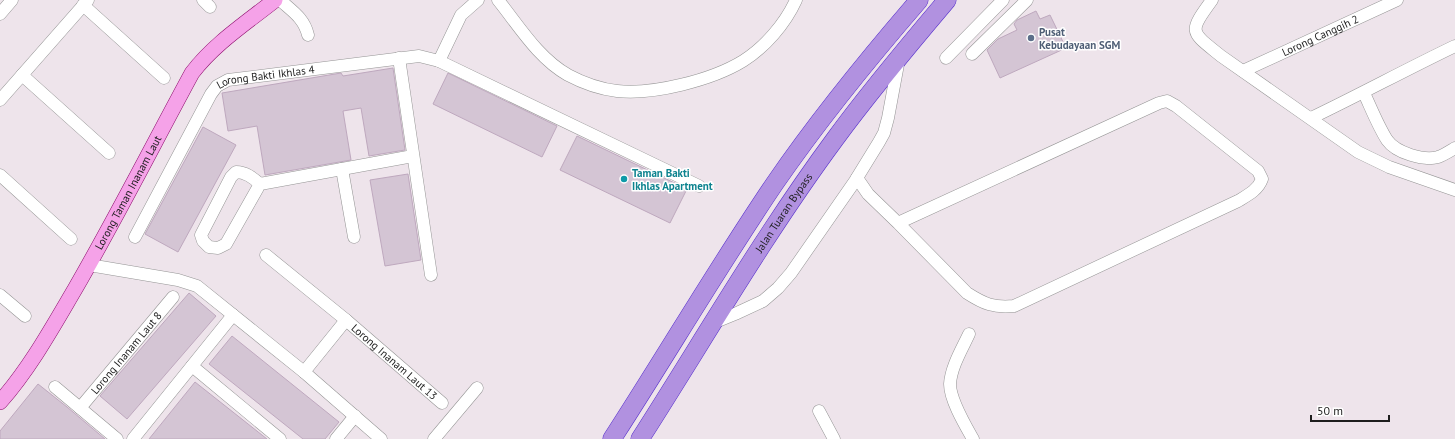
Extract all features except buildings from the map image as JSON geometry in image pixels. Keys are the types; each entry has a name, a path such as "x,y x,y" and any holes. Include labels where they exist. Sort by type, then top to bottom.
{"highway":[{"name":"Jalan Tuaran Bypass","path":"612,439 709,285 776,183 841,93 919,0"},
{"name":"Jalan Tuaran Bypass","path":"640,439 777,222 834,140 899,56 947,0"}],"main road":[{"name":"Lorong Taman Inanam Laut","path":"0,402 40,349 88,265 192,73 215,48 275,0"}],"street":[{"path":"0,14 12,0"},
{"path":"280,0 300,18 306,26 308,35"},
{"path":"438,61 461,15 478,0"},
{"path":"498,0 535,47 549,61 567,74 584,83 618,91 640,91 701,80 723,72 743,61 764,44 780,27 796,0"},
{"path":"946,58 1003,0"},
{"path":"972,54 1028,0"},
{"path":"1212,0 1198,20 1196,26 1197,36 1216,52 1358,152 1373,160 1455,190"},
{"name":"Lorong Canggih 2","path":"1243,71 1397,0"},
{"path":"0,100 85,3 164,78"},
{"path":"1311,118 1364,93 1408,68 1455,46"},
{"name":"Lorong Bakti Ikhlas 4","path":"135,237 211,94 217,86 228,80 419,56 438,61 699,186"},
{"path":"713,323 763,301 778,288 791,273 857,178 884,133 899,56"},
{"path":"399,58 431,275"},
{"path":"22,75 109,152"},
{"path":"1364,93 1388,142 1398,149 1418,157 1432,158 1440,156 1455,148"},
{"path":"857,178 868,194 967,293 992,306 1002,307 1014,306 1238,201 1249,195 1259,186 1262,179 1258,171 1176,106 1167,101 1159,103 898,223"},
{"path":"260,184 413,156"},
{"path":"342,169 354,237"},
{"path":"236,172 241,172 252,177 260,184 226,244 218,248 209,247 203,241 201,235 231,177 236,172"},
{"path":"0,175 71,239"},
{"path":"849,189 868,194"},
{"name":"Lorong Inanam Laut 13","path":"266,255 346,320 442,403"},
{"path":"88,265 188,282 205,291 304,372 381,439"},
{"path":"0,295 25,316"},
{"name":"Lorong Inanam Laut 8","path":"80,408 173,297"},
{"path":"133,439 233,315"},
{"name":"Lorong Inanam Laut 13","path":"304,372 346,320"},
{"path":"969,334 952,372 950,385 952,396 973,439"},
{"path":"192,366 280,439"},
{"path":"55,387 117,439"},
{"path":"434,439 477,388"},
{"path":"819,411 834,439"},
{"path":"336,439 355,416"}],"place":[{"name":"Pusat Kebudayaan SGM","path":"1031,38"},
{"name":"Taman Bakti Ikhlas Apartment","path":"624,179"}]}
